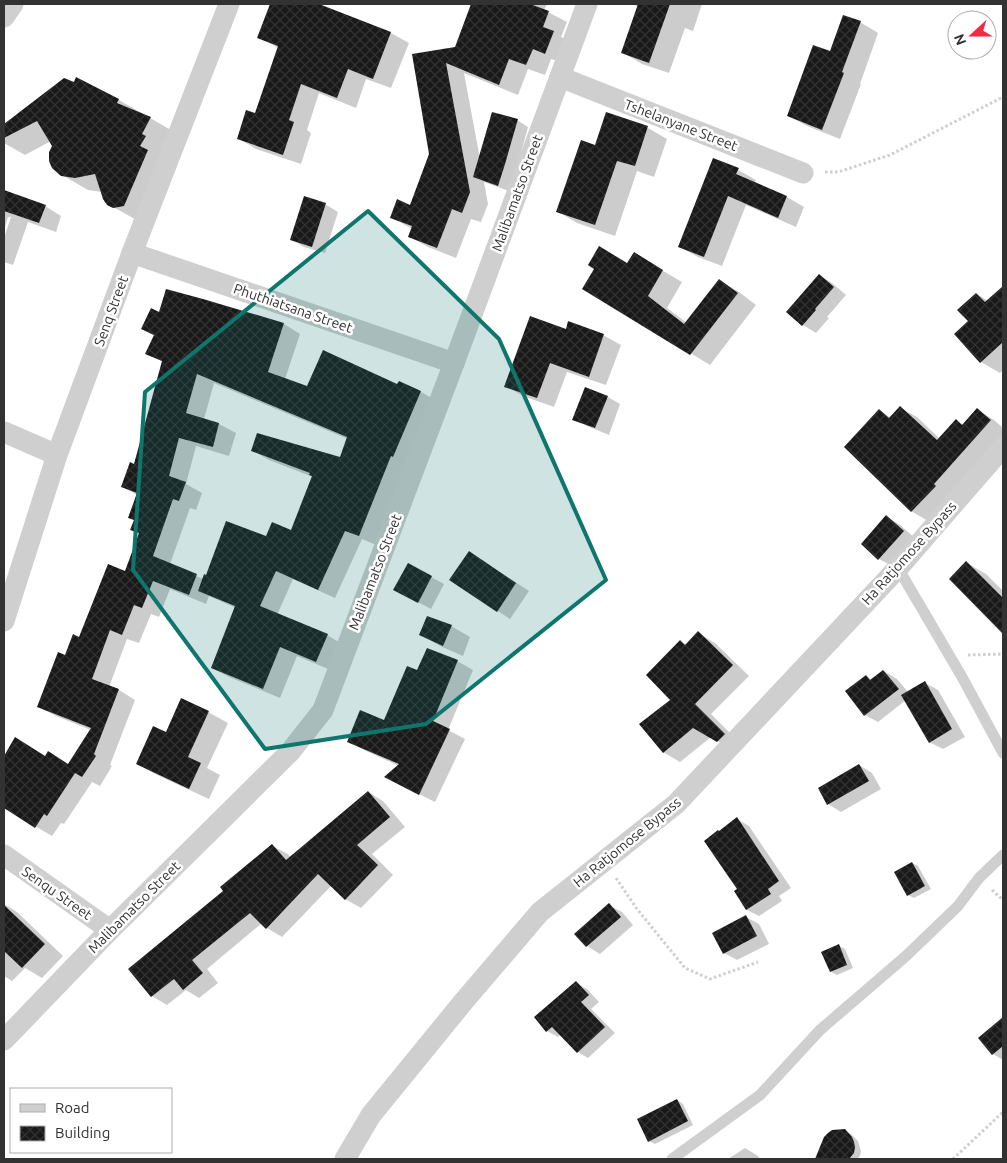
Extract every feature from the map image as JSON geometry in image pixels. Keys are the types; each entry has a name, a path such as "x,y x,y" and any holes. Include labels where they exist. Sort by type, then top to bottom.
{"street":[{"path":"4,17 13,4"},
{"name":"Senq Street","path":"4,621 57,455 132,253 229,4"},
{"name":"Malibamatso Street","path":"4,1040 110,930 290,752 323,710 587,4"},
{"name":"Tshelanyane Street","path":"560,78 803,173"},
{"name":"Phuthiatsana Street","path":"132,253 454,363"},
{"path":"4,432 57,455"},
{"name":"Ha Ratjomose Bypass","path":"345,1159 371,1115 540,912 676,804 898,568 1003,447"},
{"name":"Senqu Street","path":"4,855 110,930"}],"lane":[{"path":"898,568 950,656 1003,753"},
{"path":"672,1159 760,1095 820,1030 906,956 958,906 979,878 1003,855"}],"path":[{"path":"803,173 838,172 890,155 1003,97"},
{"path":"950,656 1003,654"},
{"path":"604,861 637,909 685,968 710,979 758,962"},
{"path":"953,1159 1003,1112"}],"highlighted area":[{"path":"368,211 499,339 606,580 426,724 265,749 133,570 145,392"}],"building":[{"path":"270,4 319,4 391,32 373,79 348,69 337,98 301,84 289,120 294,122 283,155 237,139 246,110 255,113 278,46 257,38"},
{"path":"471,4 530,4 549,11 543,27 554,31 545,54 533,49 526,65 509,59 499,85 446,63 470,192 462,213 452,209 437,248 408,237 412,226 390,218 397,199 410,205 429,154 412,54 455,47"},
{"path":"638,4 670,4 649,63 621,53"},
{"path":"843,15 861,21 842,72 844,73 822,130 787,116 813,45 830,51"},
{"path":"76,77 119,99 117,103 151,117 142,134 146,136 140,146 148,150 124,206 113,208 107,205 103,199 95,174 75,178 61,176 52,168 49,161 49,152 52,146 37,121 4,138 4,124 64,78 74,82"},
{"path":"492,112 518,119 498,186 473,177"},
{"path":"606,112 648,126 635,166 617,161 595,225 556,212 581,140 595,145"},
{"path":"713,158 739,168 736,174 787,196 778,218 728,196 704,257 678,247"},
{"path":"4,190 46,205 39,223 4,211"},
{"path":"304,196 326,203 312,247 290,240"},
{"path":"599,246 627,263 634,252 663,270 648,296 684,324 719,279 738,293 690,355 582,289 594,269 588,265"},
{"path":"819,274 834,287 802,326 786,312"},
{"path":"1003,286 1003,342 980,363 954,334 968,321 957,310 976,293 985,302"},
{"path":"166,289 284,323 268,372 307,386 323,350 397,384 399,381 421,391 393,457 391,456 359,536 345,531 318,590 276,571 260,606 328,634 316,662 280,647 263,689 211,668 235,606 198,591 226,521 266,536 272,522 291,530 312,476 309,475 310,473 251,451 257,433 340,457 347,437 197,374 186,413 219,423 213,447 179,438 169,476 186,482 179,501 173,499 153,556 197,574 189,595 153,581 142,608 134,605 122,635 110,630 92,679 119,689 94,754 96,756 82,777 75,773 47,816 44,814 35,828 4,808 4,756 15,737 45,756 48,751 68,764 91,728 37,707 58,652 65,655 73,634 79,637 108,564 125,571 139,533 130,530 134,520 128,518 137,493 121,487 130,462 134,464 162,361 145,354 154,335 141,329 151,308 159,312"},
{"path":"530,316 566,329 568,321 604,334 589,377 550,363 537,398 504,387"},
{"path":"585,387 608,396 595,428 572,420"},
{"path":"900,406 937,440 956,419 962,425 977,408 991,420 934,484 936,486 911,512 844,447 879,409 889,418"},
{"path":"886,515 904,531 878,560 861,544"},
{"path":"469,551 516,583 497,612 449,580"},
{"path":"966,561 1003,598 1003,634 949,579"},
{"path":"408,563 432,576 418,603 393,590"},
{"path":"427,616 452,625 443,646 419,635"},
{"path":"698,631 733,665 695,704 725,734 717,742 693,728 663,753 639,724 670,700 646,675 680,640 685,645"},
{"path":"427,648 458,660 433,721 450,729 419,795 384,777 399,764 347,742 360,710 384,720 407,666 417,670"},
{"path":"883,670 899,689 864,716 845,691 866,675 870,680"},
{"path":"925,681 952,729 929,743 901,695"},
{"path":"181,698 209,711 188,757 201,763 189,789 136,764 153,726 166,732"},
{"path":"859,764 869,781 827,805 818,788"},
{"path":"368,791 390,817 357,845 378,865 345,900 318,874 266,929 250,913 192,960 203,973 183,990 174,979 151,997 128,969 223,891 220,887 272,844 286,860"},
{"path":"737,817 779,881 768,889 771,894 746,910 734,891 737,889 704,841"},
{"path":"912,862 925,886 907,896 894,872"},
{"path":"609,903 621,917 586,947 574,934"},
{"path":"4,905 45,944 22,968 4,951"},
{"path":"746,915 757,936 723,954 712,933"},
{"path":"839,944 847,965 830,972 821,952"},
{"path":"576,981 589,995 581,1002 605,1027 577,1053 552,1027 546,1032 534,1017"},
{"path":"1003,1017 1003,1046 992,1055 978,1038"},
{"path":"677,1099 688,1121 648,1142 637,1119"},
{"path":"845,1129 852,1137 855,1147 854,1153 849,1159 815,1159 824,1137 828,1133 832,1130"}]}
